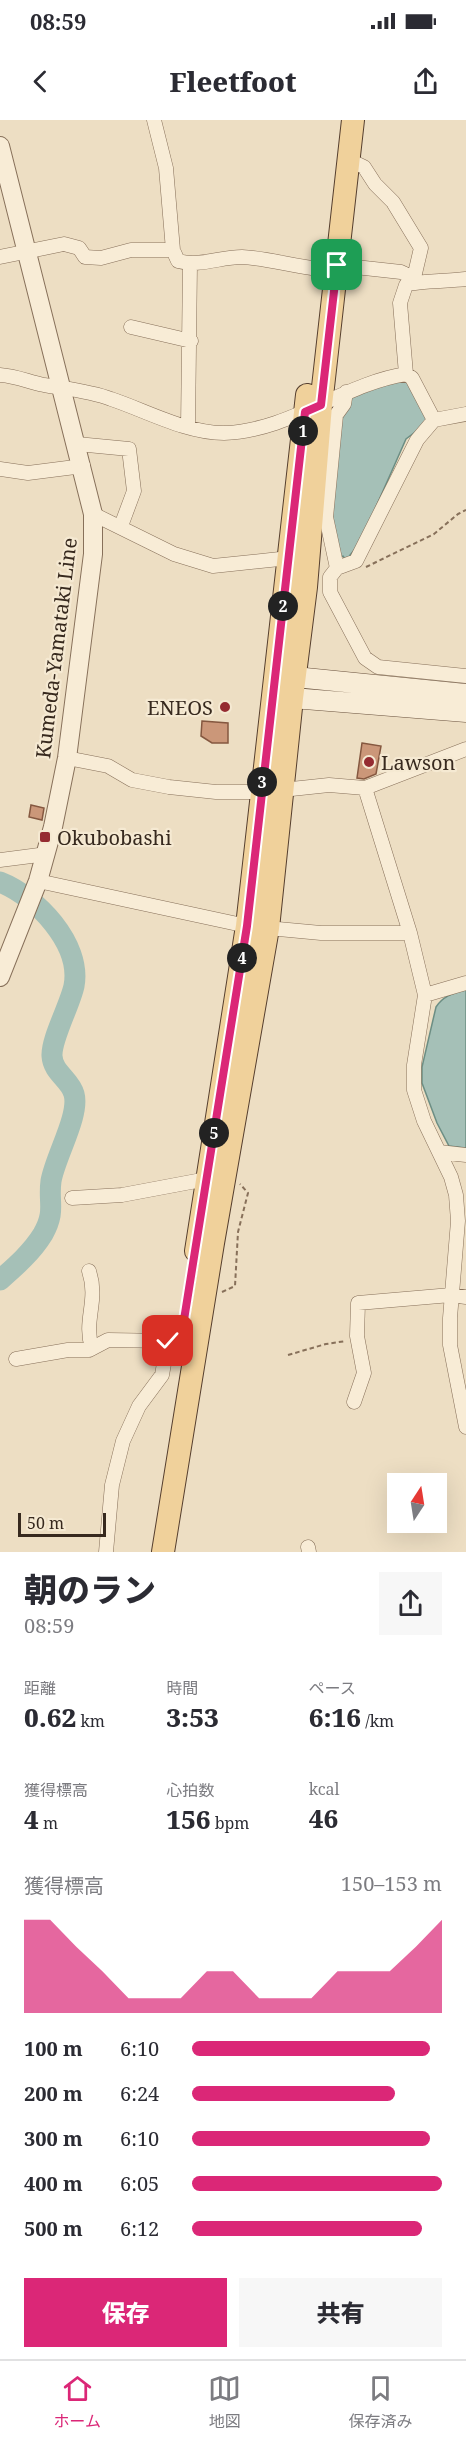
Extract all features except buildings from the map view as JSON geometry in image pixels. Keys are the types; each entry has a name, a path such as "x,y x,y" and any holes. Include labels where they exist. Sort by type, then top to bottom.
{"main road":[{"path":"287,687 289,558 313,408 329,267 339,120"},
{"path":"329,267 349,160 353,120"},
{"path":"163,1552 203,1302 216,1174 257,927 272,791 287,687 306,587 313,408"},
{"path":"287,687 466,694"},
{"path":"287,687 466,712"},
{"path":"147,1552 176,1334 216,1174"}],"street":[{"path":"154,120 166,168 173,250 178,261 190,264 243,257 300,268 329,267 401,272 423,284 466,279"},
{"name":"Kumeda-Yamataki Line","path":"0,146 83,466 93,514 93,554 67,758 47,854 0,977"},
{"path":"349,160 364,167 375,184 393,202 421,248 414,280 406,285 400,303 406,374"},
{"path":"0,257 29,253 64,244 79,248 85,257 101,258 131,250 173,250"},
{"path":"188,427 190,264"},
{"path":"131,327 190,341"},
{"path":"0,375 108,397 188,427 223,433 247,430 313,408 346,392 386,377 406,374 412,378 434,420"},
{"path":"337,568 326,517 336,415 344,404 346,392"},
{"path":"466,414 434,420 417,440 356,561 337,568 330,577 329,585 365,658 378,667 466,676"},
{"path":"77,444 129,449 134,491 122,526"},
{"path":"0,469 28,473 83,466"},
{"path":"93,514 122,526 174,554 213,566 289,558"},
{"path":"306,587 329,585"},
{"path":"67,758 108,766 132,780 169,787 216,792 272,791 329,785 365,788 466,749"},
{"path":"365,788 410,933 425,995 414,1065 414,1090 424,1121 451,1177 456,1195 457,1241 451,1295 450,1345 466,1428"},
{"path":"0,860 47,854"},
{"path":"36,887 257,927 330,933 410,933"},
{"path":"425,995 466,983"},
{"path":"439,1152 466,1155"},
{"path":"72,1198 122,1195 216,1174"},
{"path":"89,1271 94,1286 88,1328 92,1348"},
{"path":"354,1402 363,1373 358,1339 358,1302 451,1295 466,1297"},
{"path":"16,1359 92,1348 108,1340 176,1334 162,1375 139,1406 123,1441 112,1485 106,1552"}],"path":[{"path":"359,571 434,534 466,510"},
{"path":"203,1302 234,1286 238,1232 248,1193 216,1174"},
{"path":"288,1355 326,1344 358,1339"}],"water":[{"path":"404,379 414,386 430,421 406,439 360,543 346,560 343,556 339,557 330,525 339,421 349,399 370,388"},
{"path":"466,989 466,1148 449,1146 437,1123 422,1083 422,1067 436,1007 445,998"}],"waterway":[{"path":"0,882 28,898 54,924 64,938 75,970 74,986 52,1049 55,1067 72,1089 75,1103 74,1113 53,1171 49,1219 39,1241 0,1280"}],"place":[{"name":"ENEOS","path":"225,707"},
{"name":"Lawson","path":"369,762"},
{"name":"Okubobashi","path":"45,837"}],"route":[{"path":"168,1341 172,1330 183,1326 247,926 305,412 321,405 337,265"}]}
